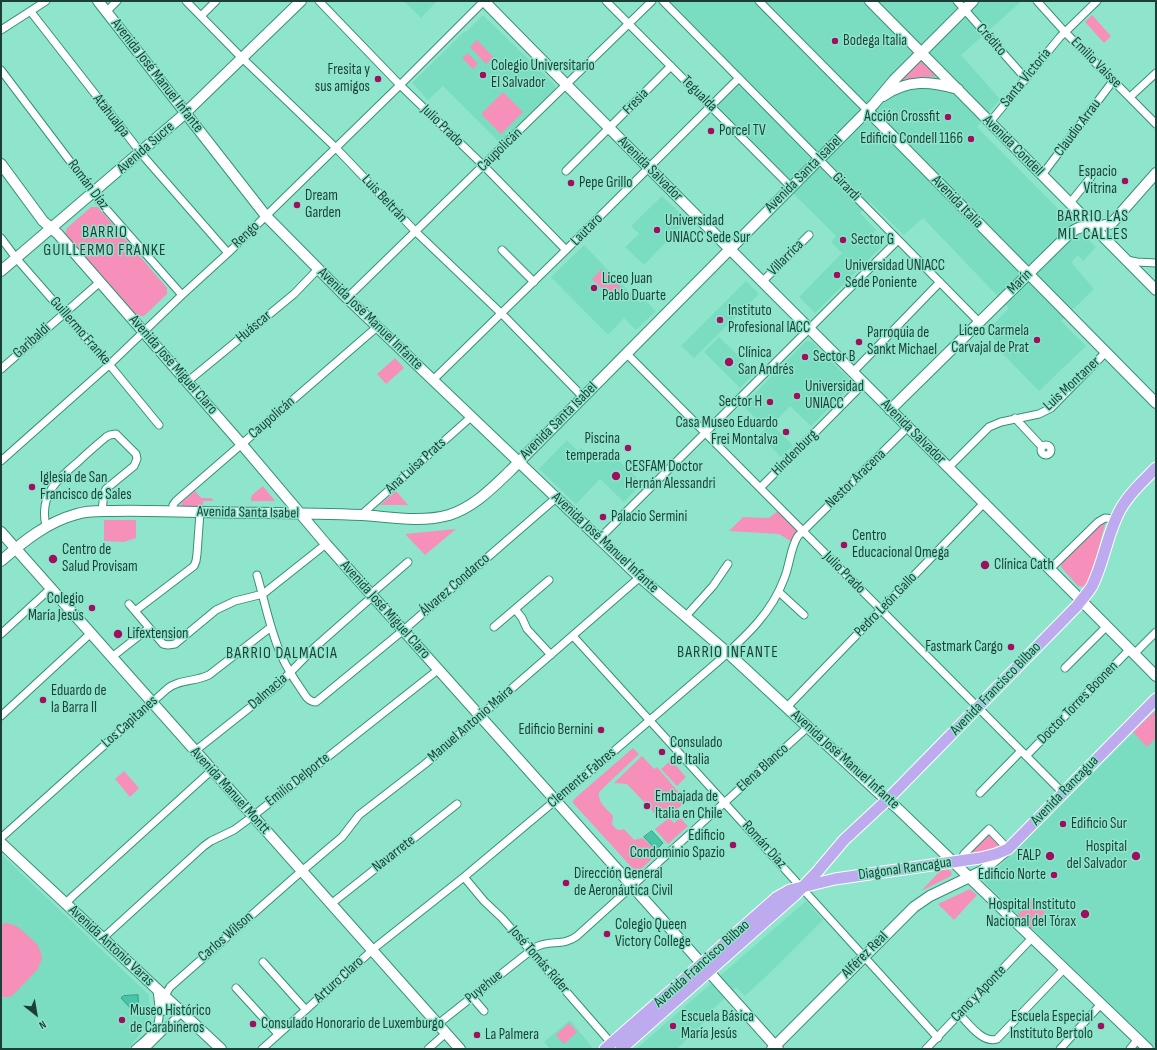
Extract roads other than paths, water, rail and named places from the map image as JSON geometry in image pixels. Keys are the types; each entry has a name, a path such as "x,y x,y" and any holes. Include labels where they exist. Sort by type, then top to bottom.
{"main road":[{"name":"Avenida Francisco Bilbao","path":"613,1047 706,968 781,894 790,890 802,888 844,840 888,800 1081,600 1095,579 1116,519 1126,501 1138,486 1156,468"},
{"name":"Avenida Rancagua","path":"1008,849 1156,699"},
{"name":"Diagonal Rancagua","path":"802,888 835,879 988,857 1008,849"}],"street":[{"path":"1,30 46,1"},
{"name":"Avenida José Manuel Infante","path":"98,1 266,216 347,298 471,418 640,577 728,653 958,862 970,878 1148,1049"},
{"path":"107,11 117,1"},
{"name":"Luis Beltrán","path":"186,1 336,148 416,232 583,396"},
{"path":"201,16 216,1"},
{"name":"Avenida Sucre","path":"1,271 185,113 301,1"},
{"name":"Julio Prado","path":"319,1 400,85 484,166 566,250"},
{"name":"Rengo","path":"1,461 109,365 228,253 484,1"},
{"name":"Avenida Salvador","path":"484,1 890,410 985,502 1156,676"},
{"name":"Tegualda","path":"606,1 792,187"},
{"name":"Caupolicán","path":"347,298 652,1"},
{"name":"Girardi","path":"663,1 979,322"},
{"name":"Avenida Italia","path":"759,1 1156,403"},
{"name":"Avenida Condell","path":"870,1 1156,290"},
{"name":"Crédito","path":"956,1 1026,78"},
{"name":"Avenida Santa Isabel","path":"1,561 46,526 63,518 80,513 102,511 173,511 361,515 420,519 448,515 465,508 481,498 518,462 868,111 894,80 973,1"},
{"name":"Emilio Vaisse","path":"1037,1 1064,32 1156,124"},
{"name":"Santa Victoria","path":"990,122 1064,32 1097,1"},
{"name":"Atahualpa","path":"31,12 140,152 228,253"},
{"name":"Fresia","path":"566,171 671,66"},
{"name":"Román Díaz","path":"1,70 100,202 182,295"},
{"path":"1130,97 1156,73"},
{"name":"Lautaro","path":"433,380 739,78"},
{"name":"Claudio Arrau","path":"1042,175 1114,81"},
{"path":"880,98 896,89 921,82 936,83 958,89"},
{"name":"Avenida José Miguel Claro","path":"1,164 43,221 58,234 242,444 326,544 633,886 775,1048"},
{"name":"Marín","path":"890,410 1073,230 1078,227 1105,226 1112,223 1156,173"},
{"path":"1070,203 1090,177"},
{"name":"Villarrica","path":"763,281 809,235"},
{"name":"Guillermo Franke","path":"1,238 16,258 159,425"},
{"path":"599,539 898,240"},
{"path":"502,250 534,282"},
{"path":"1125,259 1137,262 1156,263"},
{"name":"Huáscar","path":"187,382 294,294 318,269"},
{"name":"Garibaldi","path":"1,369 100,282"},
{"path":"853,372 940,282"},
{"name":"Caupolicán","path":"173,511 173,505 176,501 377,327"},
{"name":"Julio Prado","path":"626,353 1063,793"},
{"name":"Luis Montaner","path":"949,467 989,427 994,424 1015,418 1039,414 1051,408 1105,353"},
{"name":"Hindenburg","path":"760,488 864,383"},
{"name":"Ana Luisa Prats","path":"361,515 471,418"},
{"path":"1015,418 1042,447"},
{"name":"Nestor Aracena","path":"802,531 908,427"},
{"path":"46,526 44,516 45,502 51,489 62,476 106,437 116,434 120,435 136,454 137,459 134,466 106,488 102,511"},
{"path":"275,513 284,505 284,494"},
{"name":"Álvarez Condarco","path":"290,673 308,699 312,702 316,702 404,630 556,498"},
{"name":"Pedro León Gallo","path":"787,707 985,502"},
{"path":"135,611 194,566 198,554 200,512"},
{"path":"1050,569 1101,519 1116,519"},
{"name":"Clemente Fabres","path":"372,950 464,877 728,653 767,612 779,592 785,577 794,542 802,531"},
{"name":"Avenida Manuel Montt","path":"1,532 460,1049"},
{"path":"129,604 163,644 175,644 216,610 223,606 263,594 326,544"},
{"name":"Dalmacia","path":"194,751 267,694 314,648 408,562"},
{"path":"686,616 713,586 728,564"},
{"path":"257,575 281,656 290,673"},
{"name":"Manuel Antonio Maira","path":"301,871 342,837 359,815 416,772 640,577"},
{"path":"494,627 549,580"},
{"path":"1,634 51,588"},
{"path":"779,592 804,615"},
{"path":"515,609 522,618 527,629 551,655"},
{"name":"Los Capitanes","path":"1,838 167,689 175,684 200,679 209,675 271,626"},
{"path":"1066,668 1106,626"},
{"path":"112,657 149,628"},
{"name":"Doctor Torres Boonen","path":"980,793 1024,754 1132,652 1156,632"},
{"path":"1,716 91,633"},
{"name":"Román Díaz","path":"573,636 938,1038"},
{"name":"Emilio Delporte","path":"103,938 204,846 234,830 253,816 439,669"},
{"name":"Elena Blanco","path":"530,951 544,943 566,942 574,939 808,727"},
{"path":"66,903 212,770"},
{"name":"Navarrete","path":"331,904 457,804"},
{"path":"958,862 989,829 1008,849"},
{"name":"Avenida Antonio Varas","path":"1,843 221,1049"},
{"name":"Avenida Rancagua","path":"970,878 987,867 1008,849"},
{"name":"Carlos Wilson","path":"161,993 170,987 301,871"},
{"name":"José Tomás Rider","path":"464,877 613,1047"},
{"name":"Alférez Real","path":"775,1048 906,914 930,896 970,878"},
{"name":"Cano y Aponte","path":"926,1049 1032,938"},
{"name":"Arturo Claro","path":"262,1049 372,950"},
{"name":"Puyehue","path":"438,1024 530,951"},
{"name":"Arturo Claro","path":"263,962 306,1010"},
{"path":"960,1015 984,1038 992,1040 997,1039 1064,969"},
{"path":"236,988 278,1034"},
{"path":"135,1049 156,1028 161,1011 161,993"},
{"path":"472,997 484,1011"},
{"path":"1060,1049 1102,1004"},
{"path":"161,1011 170,1016 171,1024"},
{"path":"145,1049 182,1012"},
{"path":"428,1049 446,1033"},
{"path":"1130,1049 1138,1039"}],"place":[{"name":"Bodega Italia","path":"835,41"},
{"name":"Colegio Universitario El Salvador","path":"483,75"},
{"name":"Fresita y sus amigos","path":"378,79"},
{"name":"Acción Crossfit","path":"948,117"},
{"name":"Porcel TV","path":"711,131"},
{"name":"Edificio Condell 1166","path":"971,139"},
{"name":"Espacio Vitrina","path":"1125,181"},
{"name":"Pepe Grillo","path":"571,183"},
{"name":"Dream Garden","path":"297,205"},
{"name":"Universidad UNIACC Sede Sur","path":"657,230"},
{"name":"Sector G","path":"843,240"},
{"name":"Universidad UNIACC Sede Poniente","path":"837,275"},
{"name":"Liceo Juan Pablo Duarte","path":"594,288"},
{"name":"Instituto Profesional IACC","path":"720,320"},
{"name":"Liceo Carmela Carvajal de Prat","path":"1037,340"},
{"name":"Parroquia de Sankt Michael","path":"859,342"},
{"name":"Sector B","path":"805,357"},
{"name":"Clínica San Andrés","path":"729,362"},
{"name":"Universidad UNIACC","path":"797,396"},
{"name":"Sector H","path":"770,402"},
{"name":"Casa Museo Eduardo Frei Montalva","path":"786,432"},
{"name":"Piscina temperada","path":"628,448"},
{"name":"CESFAM Doctor Hernán Alessandri","path":"616,476"},
{"name":"Iglesia de San Francisco de Sales","path":"32,487"},
{"name":"Palacio Sermini","path":"603,517"},
{"name":"Centro Educacional Omega","path":"844,545"},
{"name":"Centro de Salud Provisam","path":"53,559"},
{"name":"Clínica Cath","path":"985,565"},
{"name":"Colegio María Jesús","path":"92,608"},
{"name":"Lifextension","path":"118,634"},
{"name":"Fastmark Cargo","path":"1011,647"},
{"name":"Eduardo de la Barra II","path":"43,700"},
{"name":"Edificio Bernini","path":"601,730"},
{"name":"Consulado de Italia","path":"662,752"},
{"name":"Embajada de Italia en Chile","path":"647,806"},
{"name":"Edificio Sur","path":"1063,824"},
{"name":"Edificio Condominio Spazio","path":"733,845"},
{"name":"FALP","path":"1050,856"},
{"name":"Hospital del Salvador","path":"1136,856"},
{"name":"Edificio Norte","path":"1054,875"},
{"name":"Dirección General de Aeronáutica Civil","path":"566,883"},
{"name":"Hospital Instituto Nacional del Tórax","path":"1085,914"},
{"name":"Colegio Queen Victory College","path":"607,934"},
{"name":"Museo Histórico de Carabineros","path":"122,1020"},
{"name":"Consulado Honorario de Luxemburgo","path":"253,1024"},
{"name":"Escuela Básica María Jesús","path":"673,1026"},
{"name":"Escuela Especial Instituto Bertolo","path":"1101,1026"},
{"name":"La Palmera","path":"477,1035"}],"district":[{"name":"BARRIO LAS MIL CALLES","path":"1093,226"},
{"name":"BARRIO GUILLERMO FRANKE","path":"105,242"},
{"name":"BARRIO INFANTE","path":"728,653"},
{"name":"BARRIO DALMACIA","path":"282,654"}]}
